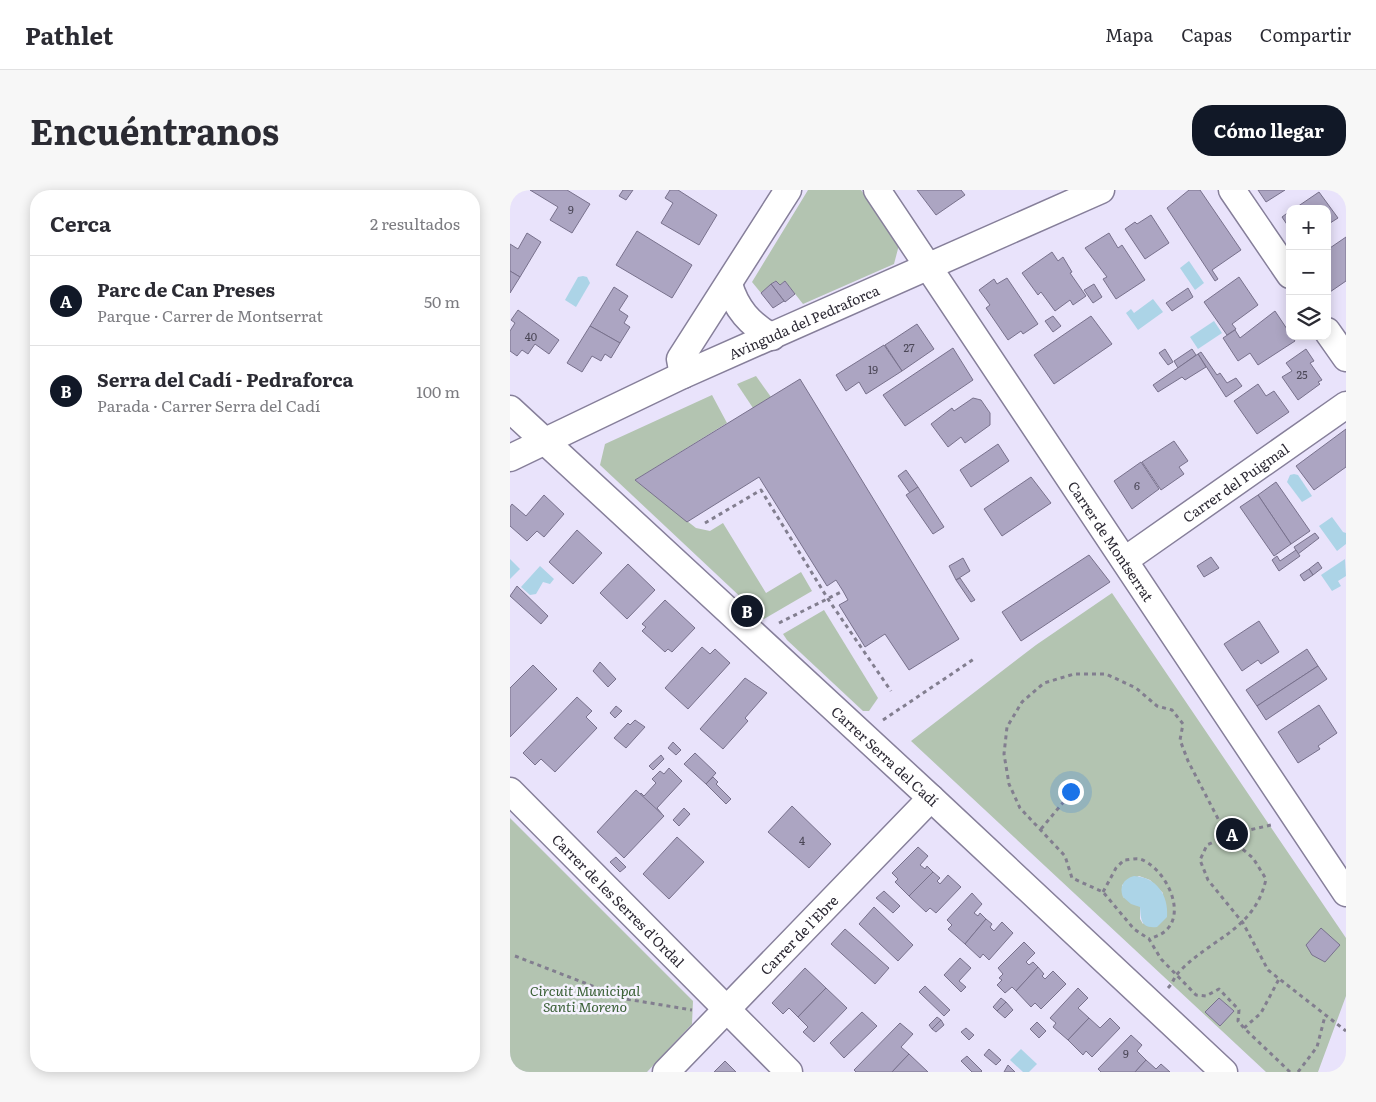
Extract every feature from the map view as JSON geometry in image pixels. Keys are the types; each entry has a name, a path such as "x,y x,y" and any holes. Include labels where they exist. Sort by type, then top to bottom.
{"street":[{"path":"695,370 680,359 788,190"},
{"name":"Carrer de Montserrat","path":"877,190 1346,893"},
{"name":"Avinguda del Pedraforca","path":"510,458 695,370 1101,190"},
{"path":"1232,190 1286,269"},
{"path":"726,289 734,302 756,327 772,337"},
{"path":"1331,337 1346,358"},
{"name":"Carrer del Puigmal","path":"1124,560 1346,405"},
{"name":"Carrer Serra del Cadí","path":"510,410 931,798 1224,1072"},
{"name":"Carrer de les Serres d'Ordal","path":"510,791 725,1010 789,1072"},
{"name":"Carrer de l'Ebre","path":"666,1072 931,798"}],"path":[{"path":"705,523 761,490 828,599 891,691"},
{"path":"777,624 843,591"},
{"path":"881,722 974,659"},
{"path":"1166,991 1173,984 1177,974 1218,939 1243,923 1258,904 1266,879 1253,858 1228,836 1188,761 1180,740 1183,724 1172,710 1157,706 1136,688 1106,674 1074,674 1044,683 1022,702 1007,727 1004,754 1009,784 1020,808 1065,856 1072,878 1103,892 1134,929 1149,939 1161,959 1177,974 1196,995 1200,997 1219,989 1239,1010 1238,1021 1290,1072"},
{"path":"1041,829 1081,780"},
{"path":"1274,823 1228,836 1207,845 1200,860 1208,880 1243,923 1268,970 1346,1031"},
{"path":"1103,892 1116,868 1124,860 1139,859 1156,868 1171,892 1174,908 1170,926 1161,935 1149,939"},
{"path":"515,956 626,999 692,1010 725,1010"},
{"path":"1244,1028 1261,1013 1280,979"},
{"path":"1298,1072 1317,1047 1325,1016"}],"green space":[{"path":"808,190 861,190 899,245 894,264 803,304 785,281 780,285 775,281 761,293 752,282"},
{"path":"756,376 771,397 753,408 737,384"},
{"path":"712,395 727,423 635,480 696,528 710,531 723,523 766,593 801,572 812,591 764,619 600,465 605,444"},
{"path":"1112,593 1346,938 1346,996 1318,1072 1266,1072 911,741 1036,645","holes":["1139,876 1150,880 1163,893 1143,924 1140,919 1140,906 1123,897 1122,885","1219,998 1234,1011 1205,1012"]},
{"path":"824,610 878,698 869,711 863,711 787,640 783,634"},
{"name":"Circuit Municipal Santi Moreno","path":"510,818 693,1001 692,1024 647,1072 510,1072"}],"water":[{"path":"1189,261 1204,283 1195,290 1180,268"},
{"path":"578,277 587,277 590,283 576,307 565,300"},
{"path":"1153,299 1163,312 1138,330 1126,313 1131,309 1134,313"},
{"path":"1214,321 1222,333 1198,349 1190,337"},
{"path":"1290,475 1298,475 1312,496 1302,502 1287,482"},
{"path":"1332,517 1343,532 1346,533 1346,544 1337,551 1319,526"},
{"path":"510,559 520,569 510,579"},
{"path":"1345,559 1346,576 1338,581 1341,586 1332,591 1321,575"},
{"path":"540,566 554,579 550,584 543,582 536,594 530,595 521,587"},
{"path":"1134,876 1142,877 1155,884 1166,901 1167,917 1157,927 1144,924 1141,919 1140,907 1131,904 1123,897 1121,890 1123,884 1127,879"},
{"path":"1021,1049 1037,1064 1029,1072 1023,1072 1010,1060"}],"building":[{"path":"530,190 567,190 590,204 572,233 550,220 558,207"},
{"path":"623,190 633,190 626,200 619,196"},
{"path":"670,190 678,190 717,215 699,245 661,223 673,203 665,198"},
{"path":"917,190 961,190 965,195 936,215"},
{"path":"1189,190 1200,190 1241,250 1212,270 1218,279 1215,281 1167,208"},
{"path":"1258,190 1285,190 1266,202"},
{"path":"1319,192 1328,205 1300,205"},
{"path":"1331,208 1338,218 1331,222"},
{"path":"1286,214 1286,223 1282,217"},
{"path":"1151,215 1169,243 1145,259 1125,229"},
{"path":"637,231 692,265 672,298 616,265"},
{"path":"527,233 541,242 520,277 510,271 510,244 518,249"},
{"path":"1109,233 1118,248 1122,245 1145,280 1116,299 1103,279 1107,277 1085,248"},
{"path":"1346,237 1346,281 1331,291 1331,250 1331,247"},
{"path":"1052,252 1058,261 1063,257 1072,272 1070,273 1086,296 1073,305 1070,300 1055,311 1041,292 1038,295 1022,273"},
{"path":"510,271 520,277 510,293"},
{"path":"1239,277 1258,305 1232,324 1236,329 1227,335 1204,302"},
{"path":"1007,278 1038,324 1023,334 1021,331 1008,340 986,308 990,305 979,290 994,279 997,284"},
{"path":"776,281 780,285 785,281 795,294 785,302 771,284"},
{"path":"771,284 784,301 773,308 761,293"},
{"path":"1094,284 1102,297 1093,303 1084,290"},
{"path":"614,287 628,296 619,310 628,316 624,323 630,327 620,343 590,326"},
{"path":"1188,288 1193,297 1172,311 1166,303"},
{"path":"518,310 559,340 549,354 535,344 528,354 522,350 517,356 510,351 510,331 515,323 511,320"},
{"path":"1275,311 1286,328 1286,340 1295,341 1258,365 1250,353 1238,361 1223,338 1235,330 1240,338"},
{"path":"1053,316 1061,326 1053,332 1045,321"},
{"path":"1091,316 1112,344 1054,384 1034,355"},
{"path":"917,324 934,349 902,371 885,345"},
{"path":"590,326 620,343 611,358 605,354 601,361 592,356 582,372 567,363"},
{"path":"884,345 902,371 866,394 859,382 846,391 836,375"},
{"path":"953,348 973,380 905,426 883,395"},
{"path":"1165,349 1173,362 1168,365 1159,353"},
{"path":"1192,349 1196,355 1178,368 1174,361"},
{"path":"1306,349 1314,361 1310,363 1322,380 1318,382 1320,384 1298,400 1282,377 1292,371 1286,363"},
{"path":"1201,352 1217,375 1220,373 1227,383 1236,378 1242,386 1226,397 1198,354"},
{"path":"1198,354 1206,367 1185,380 1182,377 1158,392 1153,385"},
{"path":"800,379 959,639 909,670 885,634 865,647 839,605 848,600 843,591 836,580 827,586 759,477 687,522 635,480"},
{"path":"1258,384 1266,396 1274,391 1289,412 1257,434 1234,401"},
{"path":"973,398 981,400 990,413 990,425 965,443 961,437 948,447 931,424 952,408 954,411"},
{"path":"1346,429 1346,467 1314,490 1296,466"},
{"path":"1174,441 1188,461 1179,467 1184,474 1161,490 1142,462"},
{"path":"998,444 1009,461 971,487 960,470"},
{"path":"1141,462 1159,489 1132,509 1114,481"},
{"path":"906,470 918,487 910,493 898,476"},
{"path":"1031,477 1051,503 1002,536 984,509"},
{"path":"1276,482 1310,531 1291,544 1258,495"},
{"path":"918,487 944,527 933,534 906,495"},
{"path":"544,495 564,514 544,537 537,531 527,541 510,526 510,507 512,504 526,516"},
{"path":"1258,495 1291,544 1274,556 1240,507"},
{"path":"577,530 602,553 573,584 549,562"},
{"path":"1315,533 1319,538 1298,554 1294,547"},
{"path":"1296,550 1300,556 1279,571 1272,560 1277,556 1280,561"},
{"path":"1089,555 1110,582 1021,641 1002,612"},
{"path":"1211,557 1219,568 1204,577 1197,566"},
{"path":"963,558 970,571 956,580 949,566"},
{"path":"1318,562 1322,568 1313,575 1309,569"},
{"path":"628,564 655,590 627,619 600,593"},
{"path":"1309,569 1313,575 1304,581 1300,575"},
{"path":"960,578 975,600 971,602 956,580"},
{"path":"517,586 548,616 541,624 510,596"},
{"path":"665,600 695,628 672,652 668,649 665,652 642,631 646,627 642,624"},
{"path":"1259,621 1279,652 1261,664 1258,660 1242,671 1224,644"},
{"path":"702,647 710,654 715,649 730,663 688,709 665,688"},
{"path":"1307,649 1318,666 1257,706 1246,690"},
{"path":"600,662 616,679 608,687 593,671"},
{"path":"533,665 557,689 510,737 510,688"},
{"path":"1318,666 1327,679 1266,720 1257,706"},
{"path":"745,678 767,693 745,718 748,721 723,749 700,729"},
{"path":"577,697 592,711 586,717 597,728 555,772 541,759 535,765 523,753"},
{"path":"1319,705 1337,733 1318,746 1320,749 1298,763 1278,732"},
{"path":"616,706 622,711 615,718 610,713"},
{"path":"635,720 645,727 626,748 614,738 628,723 630,725"},
{"path":"673,742 681,750 676,755 668,748"},
{"path":"695,753 716,773 706,784 684,764"},
{"path":"661,755 664,759 653,770 649,766"},
{"path":"669,768 682,781 657,808 662,814 626,852 604,832 641,793 644,796 656,783 652,779 660,771 664,774"},
{"path":"713,777 718,782 716,784 731,799 726,804 706,784"},
{"path":"636,790 664,816 624,858 597,832"},
{"path":"792,806 831,844 809,868 768,832"},
{"path":"684,808 690,814 679,826 673,820"},
{"path":"677,837 704,862 669,899 643,874"},
{"path":"918,847 928,856 920,865 925,869 927,866 933,872 909,896 895,882 898,879 892,873"},
{"path":"616,857 626,867 620,872 610,862"},
{"path":"933,872 940,878 937,881 940,884 948,875 961,887 936,913 930,908 926,912 909,896"},
{"path":"884,891 900,906 893,913 876,898"},
{"path":"972,893 982,904 974,913 978,916 980,913 986,919 965,944 948,929 952,925 947,920"},
{"path":"874,907 913,945 898,961 859,924"},
{"path":"986,919 992,924 990,927 994,931 1002,922 1013,933 989,960 983,954 980,958 965,944"},
{"path":"1321,928 1340,945 1325,962 1312,955 1306,945"},
{"path":"845,929 889,968 875,984 831,944"},
{"path":"1024,942 1035,953 1026,962 1029,965 1033,962 1038,967 1016,991 1012,987 1005,993 997,985 1002,980 999,978 1003,974 998,968"},
{"path":"960,958 971,968 959,981 966,987 961,992 944,975"},
{"path":"1038,967 1044,974 1042,976 1045,979 1053,971 1066,984 1041,1009 1035,1003 1031,1007 1016,991"},
{"path":"805,968 826,988 798,1017 789,1008 783,1014 772,1003"},
{"path":"925,986 950,1010 944,1016 919,992"},
{"path":"826,988 847,1008 814,1042 803,1032 808,1027 798,1017"},
{"path":"1078,988 1088,998 1078,1008 1089,1018 1068,1040 1053,1027 1056,1023 1050,1018"},
{"path":"1001,998 1006,1002 997,1011 993,1007"},
{"path":"1219,998 1234,1011 1220,1026 1205,1012"},
{"path":"1006,1002 1013,1010 1005,1018 997,1011"},
{"path":"862,1012 877,1026 844,1058 830,1043"},
{"path":"937,1017 941,1020 932,1029 929,1025"},
{"path":"1089,1018 1100,1028 1110,1018 1120,1028 1092,1057 1086,1051 1083,1055 1068,1040"},
{"path":"941,1020 944,1025 936,1032 932,1029"},
{"path":"1037,1022 1046,1031 1039,1038 1030,1029"},
{"path":"900,1023 913,1034 901,1047 909,1054 892,1072 856,1072 854,1070"},
{"path":"966,1028 974,1035 969,1040 961,1032"},
{"path":"1131,1035 1142,1045 1137,1051 1146,1060 1135,1072 1101,1072 1098,1069"},
{"path":"989,1049 1001,1060 996,1065 984,1055"},
{"path":"909,1054 928,1072 892,1072"},
{"path":"967,1056 981,1072 972,1072 961,1061"},
{"path":"1146,1060 1156,1069 1161,1064 1170,1072 1135,1072"},
{"path":"725,1061 736,1072 714,1072"},
{"path":"1008,1065 1015,1072 1004,1072"}],"place":[{"name":"Serra del Cadí - Pedraforca","path":"747,611"},
{"name":"Parc de Can Preses","path":"1232,834"}]}
